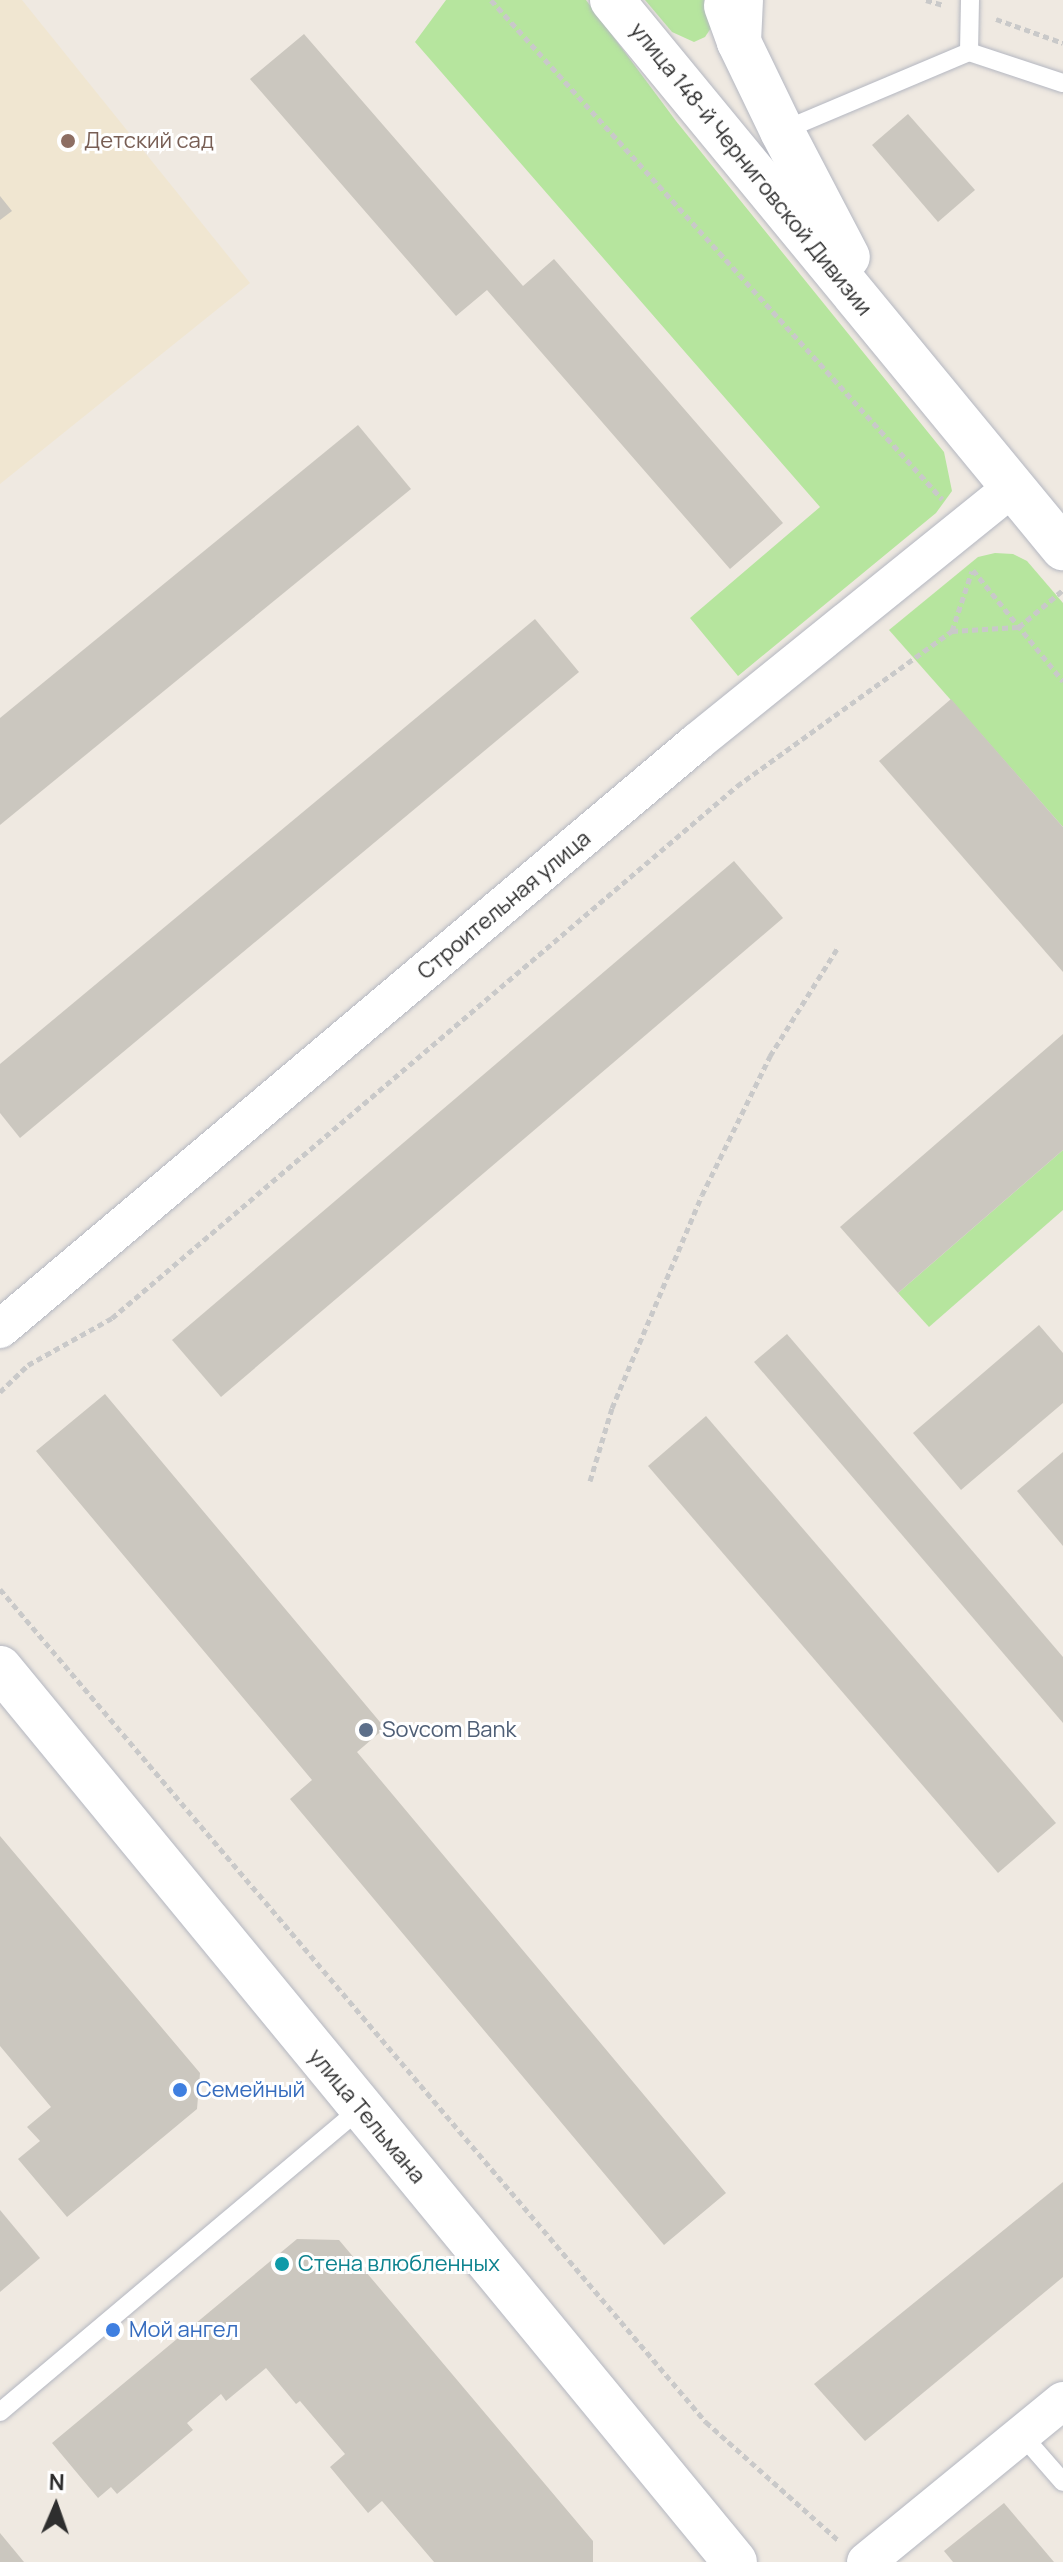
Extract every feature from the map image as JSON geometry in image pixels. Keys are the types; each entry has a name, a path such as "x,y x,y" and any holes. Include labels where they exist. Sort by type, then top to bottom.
{"street":[{"name":"улица 148-й Черниговской Дивизии","path":"612,0 1063,548"},
{"name":"улица 148-й Черниговской Дивизии","path":"724,0 740,21 782,131 890,337"},
{"name":"Строительная улица","path":"0,1329 697,742 1013,487"},
{"name":"улица Тельмана","path":"0,1668 360,2109 591,2383 735,2562"},
{"path":"853,2552 1022,2435 1063,2401"}],"lane":[{"path":"969,52 970,0"},
{"path":"782,131 969,52 1063,83"},
{"path":"0,2412 360,2109"},
{"path":"1022,2435 1063,2482"}],"path":[{"path":"491,0 943,499 954,536 973,570 1063,681"},
{"path":"952,631 973,570"},
{"path":"0,1392 28,1365 112,1318 737,786 952,631 1019,627 1063,590"},
{"path":"590,1481 612,1408 702,1195 770,1056 838,947"},
{"path":"0,1589 247,1876 706,2422 853,2552"}],"shaded area":[{"name":"Детский сад","path":"0,0 22,0 250,283 0,484"}],"green space":[{"path":"446,0 586,0 676,121 944,452 952,491 936,513 738,676 690,618 820,507 415,42"},
{"path":"645,0 704,0 711,28 705,37 694,42 672,32"},
{"path":"995,553 1013,554 1027,561 1063,603 1063,827 889,630 978,557"},
{"path":"1063,1150 1063,1210 929,1327 898,1293"}],"building":[{"path":"304,34 523,286 554,259 783,523 730,569 487,290 456,316 250,79"},
{"path":"908,114 975,190 938,222 872,145"},
{"path":"0,196 12,211 0,220"},
{"path":"358,425 411,489 0,825 0,718"},
{"path":"535,619 579,672 20,1138 0,1113 0,1064"},
{"path":"951,699 1063,827 1063,972 879,761"},
{"path":"734,861 783,918 221,1397 172,1340"},
{"path":"1063,1034 1063,1150 898,1293 840,1227"},
{"path":"1039,1325 1063,1353 1063,1403 961,1490 913,1433"},
{"path":"787,1334 1063,1657 1063,1723 754,1362"},
{"path":"105,1394 385,1728 357,1752 726,2193 664,2245 290,1799 312,1780 36,1451"},
{"path":"706,1416 1056,1823 998,1873 648,1466"},
{"path":"1063,1452 1063,1546 1017,1491"},
{"path":"0,1836 200,2073 197,2109 67,2217 18,2159 40,2141 27,2127 51,2107 0,2046"},
{"path":"1063,2182 1063,2277 865,2441 814,2384"},
{"path":"0,2210 40,2258 0,2292"},
{"path":"297,2239 339,2240 593,2541 593,2562 434,2562 382,2501 368,2513 330,2467 345,2454 300,2401 296,2404 266,2368 226,2401 221,2394 187,2423 193,2430 117,2494 111,2487 98,2498 52,2443"},
{"path":"1004,2503 1054,2562 953,2562 944,2551"},
{"path":"0,2533 24,2562 0,2562"}],"place":[{"name":"Детский сад","path":"68,141"},
{"name":"Sovcom Bank","path":"366,1730"},
{"name":"Семейный","path":"180,2090"},
{"name":"Стена влюбленных","path":"282,2264"},
{"name":"Мой ангел","path":"113,2330"}]}
